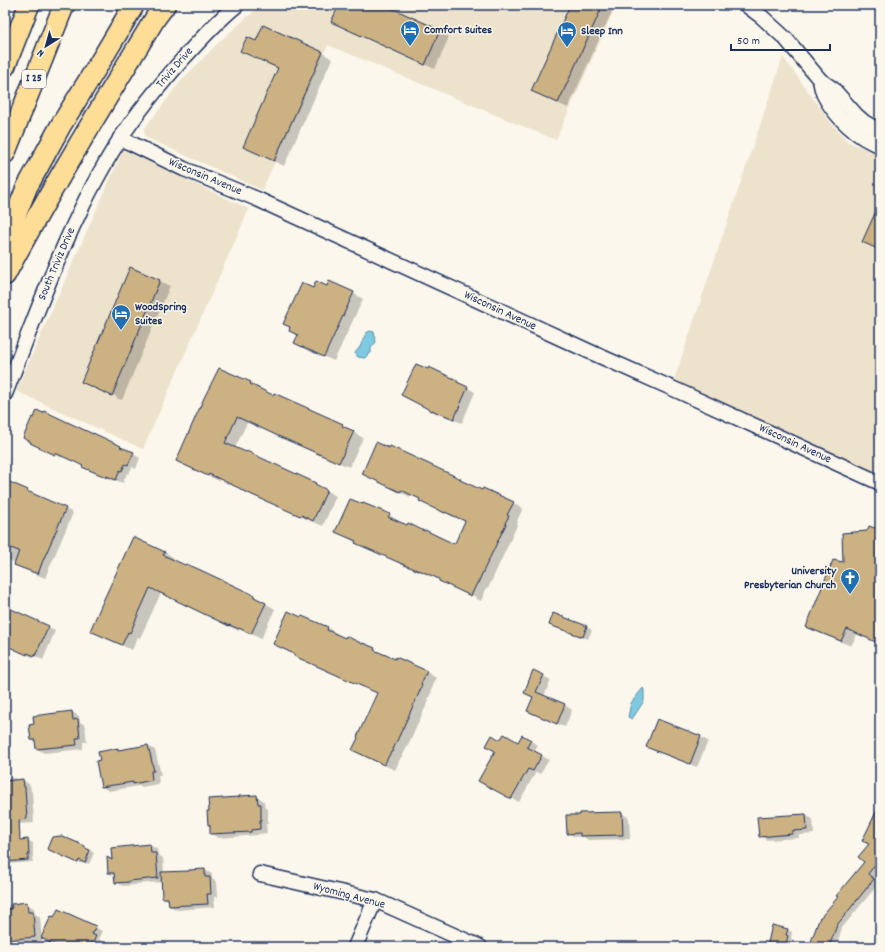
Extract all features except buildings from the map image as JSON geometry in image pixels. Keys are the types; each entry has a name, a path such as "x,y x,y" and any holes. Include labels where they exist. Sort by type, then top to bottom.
{"highway":[{"name":"I 25","path":"5,66 29,5"},
{"name":"I 25","path":"5,153 64,5"},
{"path":"5,241 27,187 61,125 134,5"},
{"path":"5,275 94,117 156,17 166,5"}],"street":[{"name":"Triviz Drive","path":"120,138 164,80 218,22 237,5"},
{"path":"746,5 781,34 820,80 833,89 856,115 864,122 880,130"},
{"path":"820,80 824,94 844,123 863,137 880,145"},
{"name":"South Triviz Drive","path":"5,394 74,224 94,183 120,138"},
{"name":"Wisconsin Avenue","path":"120,138 184,169 257,199 880,483"},
{"name":"Wyoming Avenue","path":"260,874 375,900 480,947"},
{"path":"355,947 375,900"}],"shaded area":[{"path":"261,5 616,5 556,140 328,45 262,190 145,137 144,129 181,81 218,43"},
{"path":"783,57 831,123 848,142 880,154 880,474 674,380"},
{"path":"123,150 249,209 143,449 16,391"}],"water":[{"path":"370,331 374,332 376,342 371,348 371,353 365,358 358,357 355,353 360,347 366,333"},
{"path":"643,688 644,701 632,719 628,717 631,703"}],"place":[{"name":"Comfort Suites","path":"410,47"},
{"name":"Sleep Inn","path":"567,48"},
{"name":"WoodSpring Suites","path":"121,331"},
{"name":"University Presbyterian Church","path":"850,595"}]}
